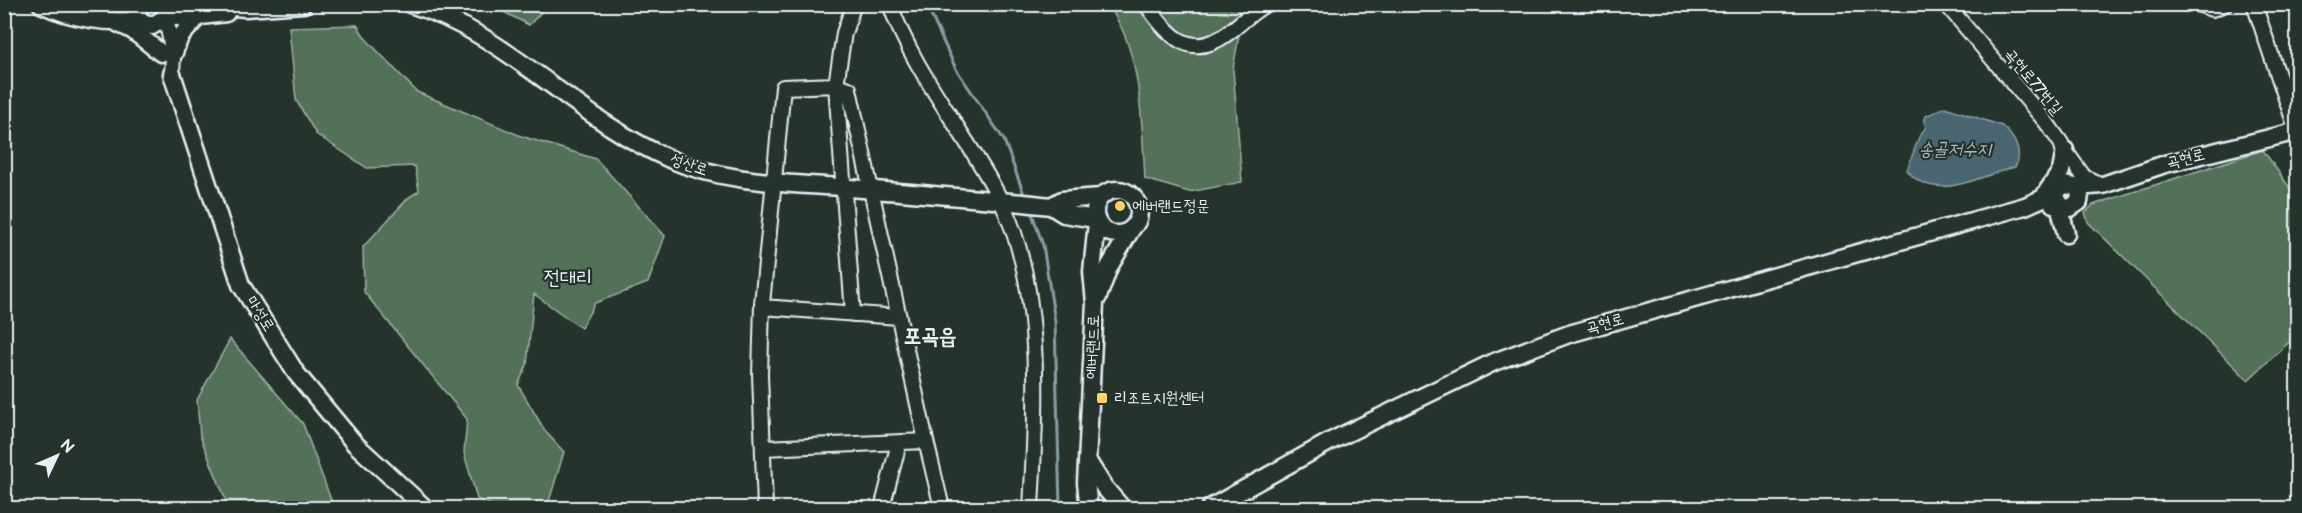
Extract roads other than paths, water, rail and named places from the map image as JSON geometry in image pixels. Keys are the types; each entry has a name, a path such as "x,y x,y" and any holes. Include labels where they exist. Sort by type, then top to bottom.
{"main road":[{"path":"41,4 71,15 114,21 140,17 158,24 167,12 303,4"},
{"path":"91,5 125,4"},
{"name":"성산로","path":"410,4 456,20 610,127 669,159 710,173 774,183 1051,206"},
{"path":"114,21 132,30 167,54 200,11 218,6 245,8"},
{"name":"마성로","path":"172,74 241,285 296,373 355,444 425,508"},
{"name":"곡현로","path":"2059,197 2069,184 2076,187 2103,185 2165,164 2297,131"},
{"path":"2025,206 2038,199 2054,183 2064,165 2065,150"},
{"path":"2059,197 2066,208 2076,205 2103,185"},
{"path":"2066,234 2082,204 2103,185"},
{"path":"2066,234 2080,194 2076,187"},
{"path":"1095,303 1109,267 1132,228 1139,216 1139,208 1129,193 1113,190 1100,197 1062,200 1051,206 1064,214 1096,220 1109,233 1117,234 1132,228"},
{"path":"1096,220 1095,207 1100,197"},
{"path":"2025,206 2059,197"},
{"path":"2059,197 2066,234"},
{"path":"2025,206 2049,212 2058,219 2066,234"},
{"name":"곡현로","path":"1210,508 1331,441 1494,362 1569,334 2025,206"},
{"name":"에버랜드로","path":"1089,508 1086,483 1089,463 1095,303 1092,272 1096,220"},
{"path":"1089,463 1104,488 1122,508"}],"street":[{"path":"853,314 836,85 844,33 854,4"},
{"path":"890,4 908,46 1005,201 1022,264 1036,375 1031,508"},
{"path":"1146,4 1165,31 1187,45 1209,46 1266,4"},
{"name":"곡현로77번길","path":"1946,4 2046,122 2084,177 2103,185"},
{"path":"2197,4 2212,9 2225,4"},
{"path":"2253,4 2297,131"},
{"path":"167,12 167,54 172,74"},
{"path":"140,17 167,54"},
{"path":"765,508 760,375 762,307 783,87 836,85 849,89 942,508"},
{"path":"2065,150 2076,187"},
{"path":"2059,197 2068,165 2065,150"},
{"path":"762,307 899,317"},
{"path":"762,448 926,441"},
{"path":"882,508 899,443"}],"water":[{"name":"송골저수지","path":"1945,107 2002,126 2010,135 2018,151 2018,162 2015,167 1973,181 1944,187 1918,180 1907,170 1919,137 1926,127 1924,122 1926,116"}],"waterway":[{"path":"926,4 956,69 1004,140 1025,197"},
{"path":"1030,208 1043,245 1055,322 1060,508"}],"place":[{"name":"에버랜드정문","path":"1120,206"},
{"name":"리조트지원센터","path":"1102,398"}],"district":[{"name":"전대리","path":"568,278"},
{"name":"포곡읍","path":"930,336"}]}
